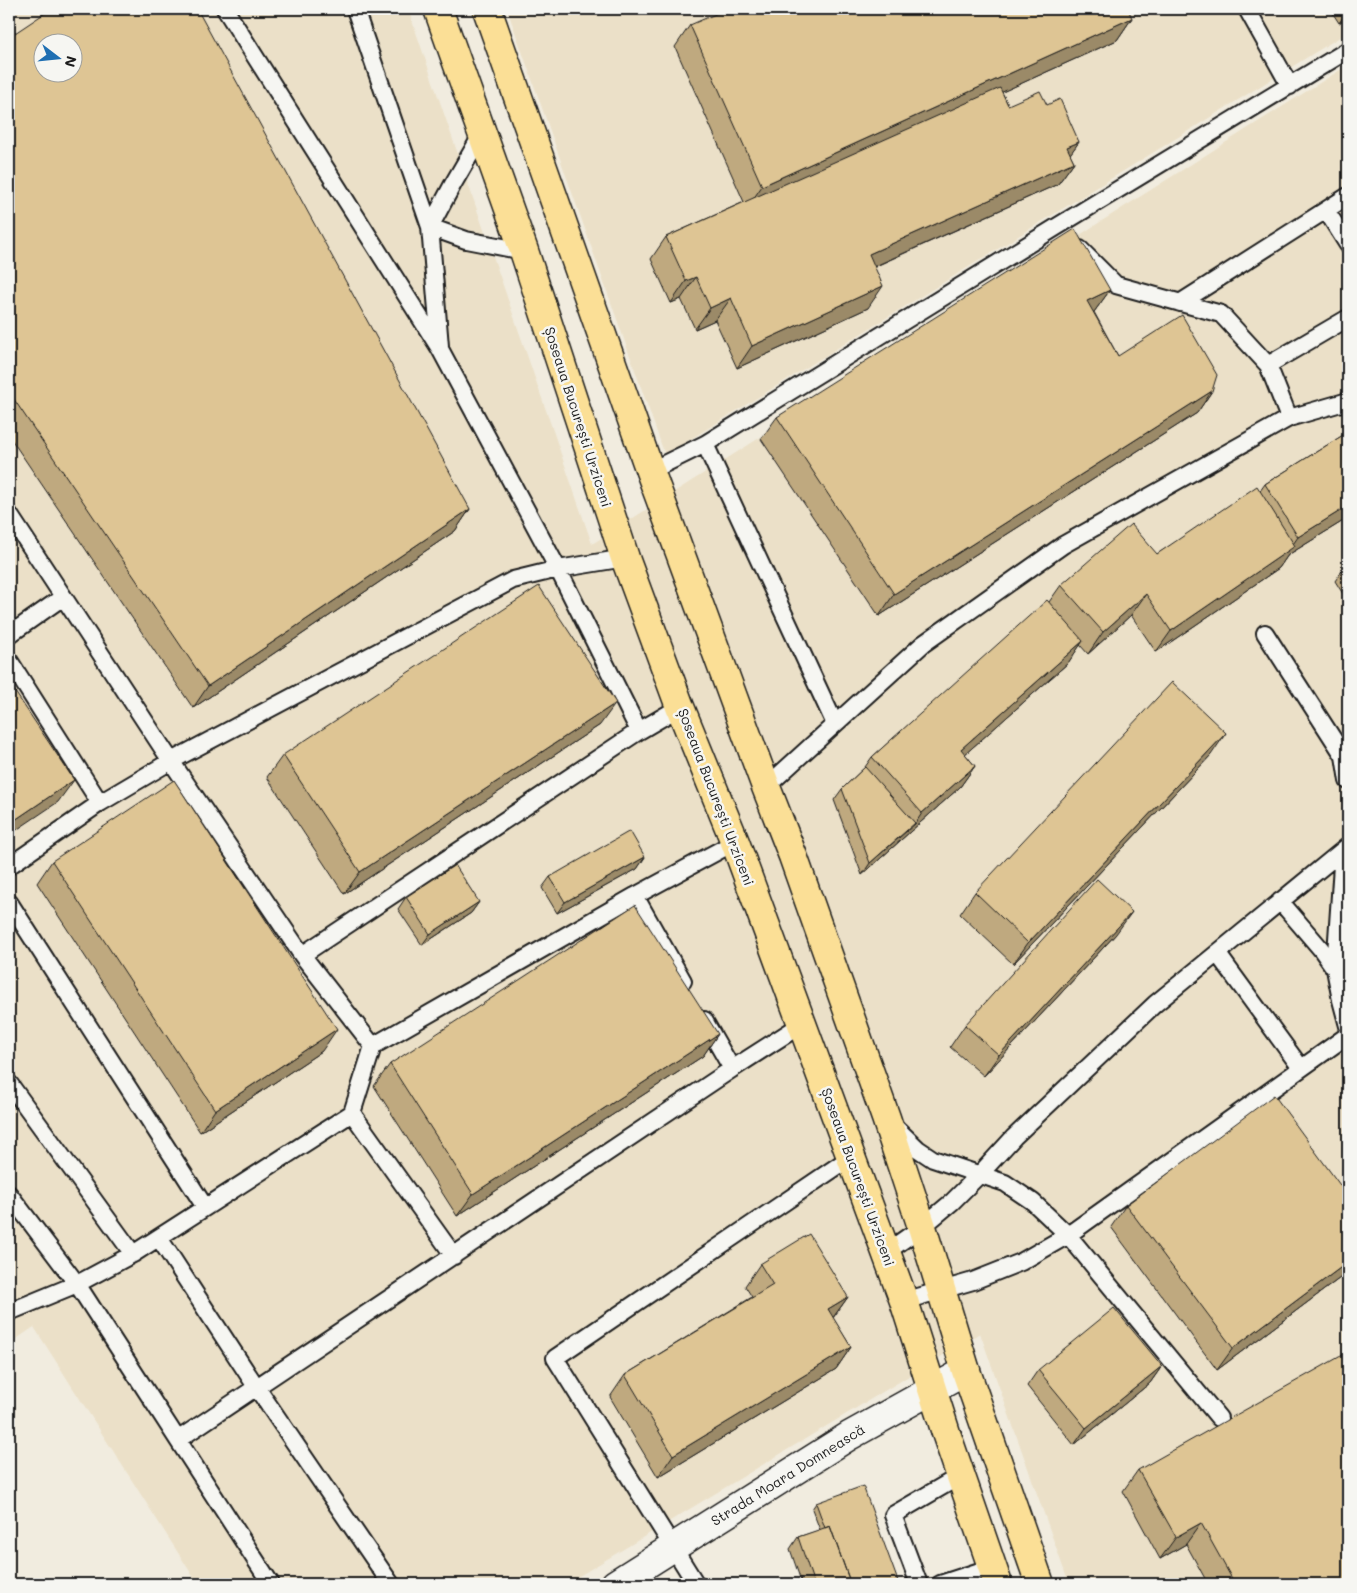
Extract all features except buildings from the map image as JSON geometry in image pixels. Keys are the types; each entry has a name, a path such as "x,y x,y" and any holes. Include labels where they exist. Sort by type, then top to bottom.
{"highway":[{"name":"Șoseaua București Urziceni","path":"438,9 524,251 625,558 680,707 735,842 904,1301 960,1476 995,1576"},
{"path":"487,9 650,471 793,856 886,1118 942,1290 966,1371 1040,1584"}],"street":[{"name":"Strada Moara Domnească","path":"615,1584 849,1436 966,1371"}],"lane":[{"path":"225,9 440,349 558,569 639,731"},
{"path":"355,9 430,227 440,349"},
{"path":"1247,9 1290,86"},
{"path":"650,471 705,444 1348,50"},
{"path":"430,227 452,184 482,134"},
{"path":"1180,303 1348,196"},
{"path":"1326,210 1348,245"},
{"path":"1058,226 1116,286 1221,314 1268,365 1289,418"},
{"path":"430,227 466,240 524,251"},
{"path":"1268,365 1348,318"},
{"path":"766,787 923,644 1063,545 1289,418 1348,401"},
{"path":"705,444 835,724"},
{"path":"9,514 170,761 302,955 373,1046"},
{"path":"9,866 100,803 170,761 513,580 558,569 625,558"},
{"path":"9,635 63,597"},
{"path":"1265,633 1344,756 1348,781"},
{"path":"9,660 100,803"},
{"path":"302,955 639,731 680,707"},
{"path":"9,1312 77,1284 132,1254 352,1113 373,1046 635,896 735,842"},
{"path":"885,1253 922,1227 952,1202 1014,1136 1148,1011 1346,848"},
{"path":"1346,848 1335,969 1348,1026"},
{"path":"635,896 688,991"},
{"path":"1280,901 1321,949 1335,969"},
{"path":"9,902 205,1207"},
{"path":"1217,953 1301,1068"},
{"path":"697,1008 732,1069"},
{"path":"179,1439 802,1024"},
{"path":"904,1301 973,1281 1021,1262 1068,1235 1348,1035"},
{"path":"9,1084 132,1254"},
{"path":"352,1113 454,1256"},
{"path":"886,1118 918,1149 933,1159 1005,1183 1033,1202 1068,1235 1219,1418"},
{"path":"696,1584 555,1358 851,1156"},
{"path":"9,1194 77,1284 271,1584"},
{"path":"159,1238 257,1388 391,1584"},
{"path":"919,1584 893,1515 960,1476"},
{"path":"940,1584 995,1576"}],"shaded area":[{"path":"9,9 408,9 592,544 1348,65 1348,1584 1069,1584 980,1333 566,1584 198,1584 34,1327 9,1344"},
{"path":"507,9 1348,9 1348,32 665,455"}]}
